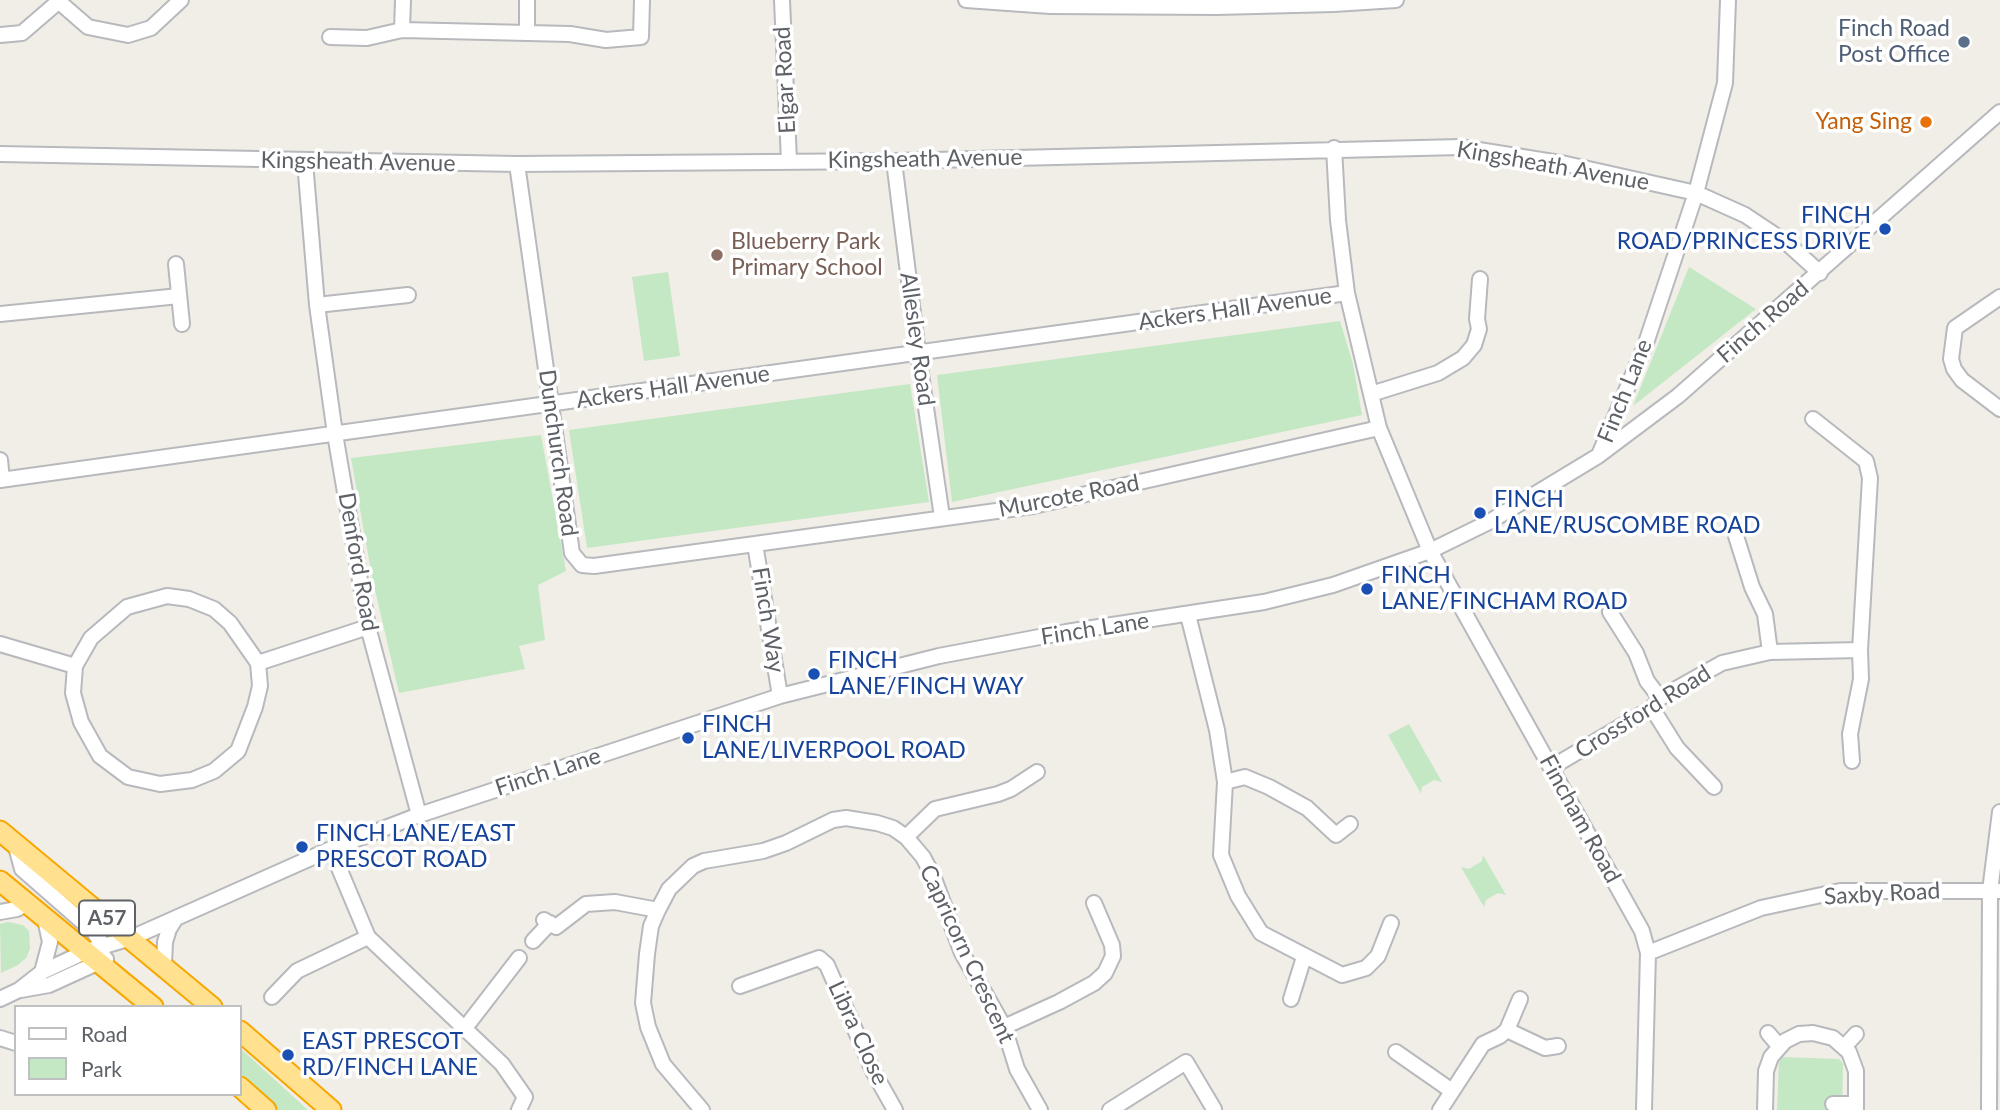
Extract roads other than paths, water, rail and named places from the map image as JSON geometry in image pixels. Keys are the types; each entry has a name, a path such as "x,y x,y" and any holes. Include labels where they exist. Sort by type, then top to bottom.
{"highway":[{"name":"A57","path":"7,837 164,964 210,1005"},
{"name":"A57","path":"0,881 45,918 97,953 151,1005"},
{"path":"242,1033 331,1110"},
{"path":"242,1089 266,1110"}],"street":[{"path":"0,35 22,33 57,1 88,27 128,35 151,27 181,0"},
{"path":"402,30 404,0"},
{"path":"527,0 527,33"},
{"path":"330,37 367,37 402,30 570,34 606,40 641,37 642,0"},
{"name":"Elgar Road","path":"782,0 789,161"},
{"path":"966,0 1050,6 1217,7 1396,0"},
{"name":"Finch Lane","path":"97,953 331,849 419,815 780,696 939,656 1066,632 1264,602 1333,585 1430,551 1489,522 1598,456 1645,346 1696,193 1725,83 1728,0"},
{"name":"Finch Road","path":"1598,456 1678,396 2000,112"},
{"name":"Finch Road","path":"1985,126 2000,122"},
{"name":"Kingsheath Avenue","path":"0,154 305,162 517,164 894,161 1334,148 1460,147 1566,164 1696,193 1745,215 1787,243 1820,273"},
{"name":"Fincham Road","path":"1334,148 1338,220 1347,293 1379,428 1430,551 1642,931 1648,953 1644,1110"},
{"name":"Allesley Road","path":"894,161 942,517"},
{"name":"Denford Road","path":"305,162 317,305 335,434 368,627 419,815"},
{"name":"Dunchurch Road","path":"517,164 572,553 582,565 594,566 755,544"},
{"path":"176,264 182,324"},
{"path":"1371,394 1438,373 1463,358 1474,345 1479,329 1477,319 1480,279"},
{"name":"Ackers Hall Avenue","path":"1,480 1347,293"},
{"path":"317,305 408,295"},
{"path":"0,314 179,296"},
{"path":"2000,297 1955,328 1951,359 1962,380 2000,409"},
{"path":"1813,419 1866,461 1870,478 1860,650 1861,679 1850,734 1852,761"},
{"name":"Murcote Road","path":"755,544 1033,506 1379,428"},
{"path":"0,460 1,480"},
{"path":"1736,536 1752,587 1765,614 1770,652"},
{"name":"Finch Way","path":"755,544 780,696"},
{"path":"167,596 189,599 214,609 230,623 258,663 260,685 256,707 238,751 214,771 192,780 160,784 128,777 100,755 81,722 73,693 75,666 91,638 127,607 167,596"},
{"path":"1610,611 1636,653 1677,748 1714,787"},
{"path":"1188,615 1217,730 1225,782 1222,855 1238,896 1261,933 1342,975 1366,968 1378,956 1391,923"},
{"path":"258,663 368,627"},
{"path":"0,644 75,666"},
{"name":"Crossford Road","path":"1552,767 1722,663 1770,652 1860,650"},
{"path":"702,1110 663,1064 648,1027 643,1003 651,926 669,889 693,866 717,858 763,851 786,843 832,820 846,818 877,823 906,836 935,809 998,794 1037,772"},
{"path":"1225,782 1245,777 1269,787 1307,808 1336,835 1350,824"},
{"path":"1989,1110 2000,812"},
{"name":"Capricorn Crescent","path":"906,836 923,857 933,876 962,953 1004,1027 1017,1069 1040,1110"},
{"path":"7,837 22,869 94,932 97,953"},
{"path":"331,849 368,937 502,1064 525,1097 519,1110"},
{"name":"Saxby Road","path":"1648,953 1761,908 1840,891 1995,891"},
{"path":"533,942 547,922 556,927 586,904 615,902 657,910"},
{"path":"0,912 17,909 27,903"},
{"path":"1004,1027 1094,984 1105,973 1113,956 1112,945 1094,903"},
{"path":"164,964 164,942 177,917"},
{"path":"42,972 50,942 45,918"},
{"path":"272,997 297,971 368,937"},
{"path":"0,999 19,990 42,972 97,953"},
{"path":"19,990 49,985 97,953"},
{"path":"1291,999 1304,957"},
{"path":"465,1028 519,958"},
{"name":"Libra Close","path":"740,986 819,958 827,965 873,1071 895,1110"},
{"path":"1440,1110 1483,1044 1507,1030 1520,999"},
{"path":"1507,1030 1545,1048 1558,1046"},
{"path":"1765,1110 1767,1064 1779,1046 1799,1034 1813,1032 1827,1035 1844,1047 1853,1059 1856,1070 1856,1107 1833,1104"},
{"path":"1768,1033 1779,1046"},
{"path":"1844,1047 1856,1034"},
{"path":"1396,1052 1451,1091"},
{"path":"1110,1110 1186,1062 1214,1110"}],"place":[{"name":"Finch Road Post Office","path":"1964,42"},
{"name":"Yang Sing","path":"1926,122"},
{"name":"FINCH ROAD/PRINCESS DRIVE","path":"1885,229"},
{"name":"Blueberry Park Primary School","path":"717,255"},
{"name":"FINCH LANE/RUSCOMBE ROAD","path":"1480,513"},
{"name":"FINCH LANE/FINCHAM ROAD","path":"1367,589"},
{"name":"FINCH LANE/FINCH WAY","path":"814,674"},
{"name":"FINCH LANE/LIVERPOOL ROAD","path":"688,738"},
{"name":"FINCH LANE/EAST PRESCOT ROAD","path":"302,847"},
{"name":"EAST PRESCOT RD/FINCH LANE","path":"288,1055"}]}
